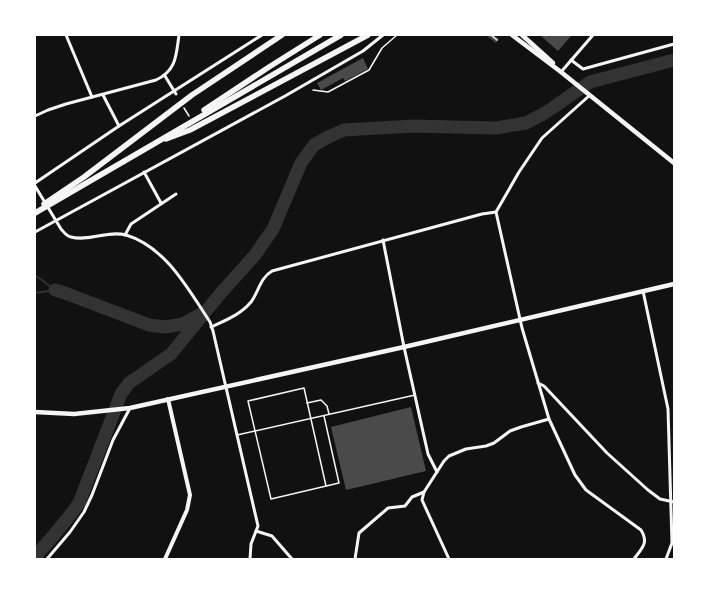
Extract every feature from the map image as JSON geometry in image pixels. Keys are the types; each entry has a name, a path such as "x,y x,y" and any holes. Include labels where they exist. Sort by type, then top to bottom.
{"highway":[{"path":"35,210 84,176 192,95 282,35"},
{"path":"169,134 269,67 320,35"},
{"path":"35,213 341,35"},
{"path":"150,145 190,130 368,35"}],"main road":[{"path":"512,35 574,82 674,163"},
{"path":"522,35 548,58 561,72"},
{"path":"35,412 74,414 127,409 404,347 674,284"}],"street":[{"path":"66,35 92,97"},
{"path":"35,116 54,108 156,80 165,76 172,67 175,59 179,35"},
{"path":"250,559 251,544 258,526 210,322 170,264 161,256 142,242 124,235 71,237 61,229 52,216 36,186 119,126 175,92 262,35"},
{"path":"35,232 285,96 363,51 383,35"},
{"path":"561,72 593,35"},
{"path":"571,60 584,69 674,44"},
{"path":"165,76 175,92"},
{"path":"103,95 119,126"},
{"path":"590,95 542,138 519,172 496,212 522,328 549,419 575,475 586,490 641,530 645,536 644,545 634,559"},
{"path":"200,135 203,140"},
{"path":"144,172 162,203"},
{"path":"124,235 131,224 176,194"},
{"path":"211,327 240,312 251,301 265,275 272,271 383,240 482,214 496,212"},
{"path":"383,240 404,347 428,454 437,472"},
{"path":"643,291 668,409 673,502 672,544 666,559"},
{"path":"538,383 544,386 606,453 660,499 673,502"},
{"path":"165,559 188,510 190,494 168,399"},
{"path":"47,559 70,532 84,512 127,409"},
{"path":"448,559 422,500 424,492 444,461 454,453 494,443 510,431 520,426 549,419"},
{"path":"355,559 359,533 388,508 405,506 412,497 424,492"},
{"path":"256,531 272,536 292,559"}],"lane":[{"path":"324,416 339,483 271,499 248,401 304,388 326,486"},
{"path":"237,436 415,395"},
{"path":"308,403 321,400 327,406 329,415"}],"path":[{"path":"313,90 328,92 369,70 382,48 397,35"},
{"path":"491,35 497,40"},
{"path":"183,106 190,118"}],"building":[{"path":"486,35 494,35 499,39 496,43"},
{"path":"540,35 572,35 558,51"},
{"path":"363,58 368,69 345,81 343,78 321,90 317,83"},
{"path":"411,407 426,471 346,490 331,427"}],"waterway":[{"path":"35,557 79,503 121,394 129,383 171,354 220,294 255,255 273,229 301,163 314,145 344,130 413,126 496,128 526,123 545,113 590,82 674,60"},
{"path":"35,275 55,290"},
{"path":"35,293 55,290"},
{"path":"55,290 149,325 165,327 183,324 201,314"}]}
